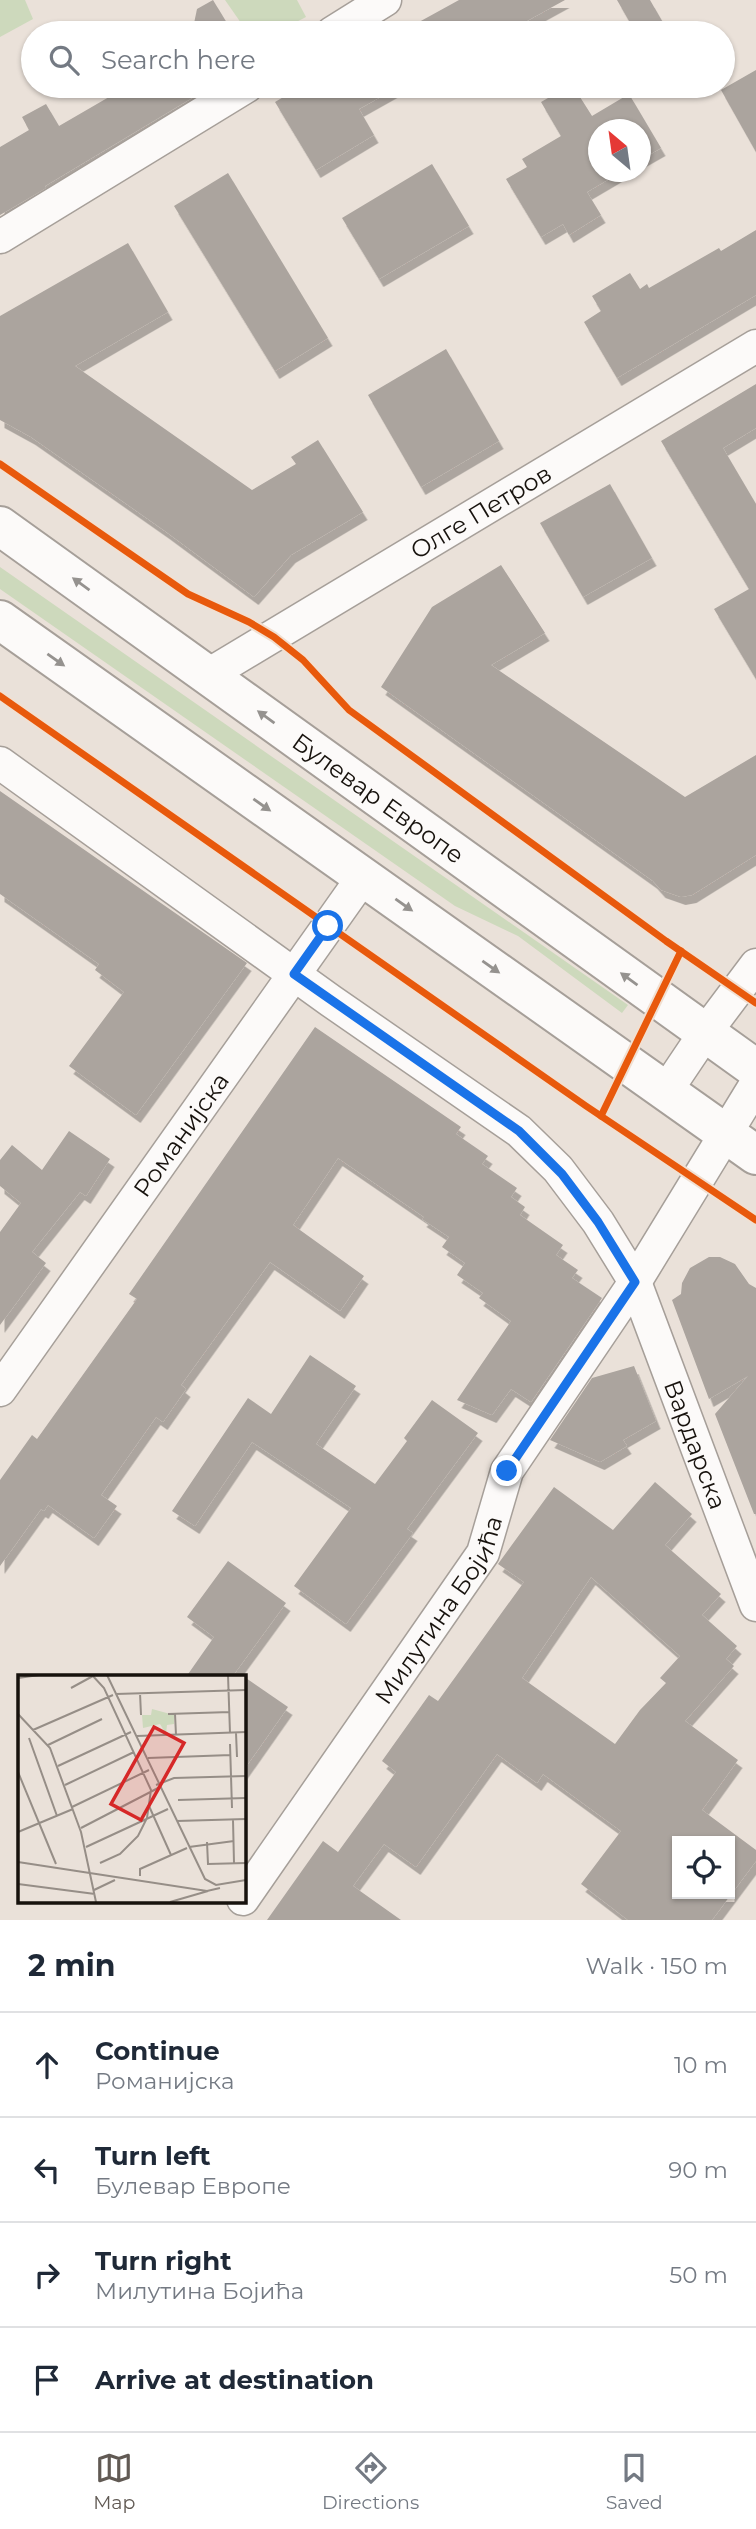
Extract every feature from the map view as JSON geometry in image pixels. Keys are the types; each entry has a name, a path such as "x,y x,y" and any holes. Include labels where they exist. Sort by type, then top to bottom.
{"main road":[{"name":"Булевар Европе","path":"0,526 756,1069"},
{"path":"0,621 741,1144"}],"street":[{"path":"351,21 385,0"},
{"path":"0,237 227,98"},
{"name":"Олге Петров","path":"208,675 304,620 756,346"},
{"path":"0,764 519,1131 562,1174 598,1222 635,1282"},
{"name":"Романијска","path":"0,1390 363,877"},
{"path":"666,1091 756,965"},
{"name":"Милутина Бојића","path":"245,1897 483,1552 507,1471 635,1282 741,1144 756,1084"},
{"name":"Вардарска","path":"635,1282 746,1558 756,1605"},
{"name":"Милутина Бојића","path":"229,1920 242,1902"}],"green space":[{"path":"0,0 25,0 33,19 21,21 21,26 0,37"},
{"path":"225,0 297,0 306,17 298,21 240,21"},
{"path":"0,567 628,1005 622,1013 518,936 455,906 0,589"}],"building":[{"path":"213,0 226,21 194,21 197,9"},
{"path":"459,0 565,0 527,21 421,21"},
{"path":"617,0 650,0 662,21 629,21"},
{"path":"756,70 756,152 726,98 735,98 735,82"},
{"path":"107,98 192,98 0,215 0,147 29,130 22,117 46,104 59,126"},
{"path":"282,98 379,98 359,109 374,135 316,170 275,102"},
{"path":"548,98 581,98 592,116 622,98 631,98 644,119 588,119 588,182 604,182 587,192 601,215 569,235 563,224 541,237 506,179 527,167 522,159 561,136 541,102"},
{"path":"651,131 661,148 651,154"},
{"path":"432,164 469,226 379,279 342,218"},
{"path":"228,173 328,338 275,371 174,206"},
{"path":"756,230 756,295 617,378 584,322 601,311 592,296 630,273 640,289 647,284 649,288"},
{"path":"128,243 168,312 75,366 252,490 296,464 291,457 318,440 363,512 291,555 254,597 31,437 0,420 0,316"},
{"path":"446,349 499,441 421,487 368,395"},
{"path":"756,384 756,428 723,448 756,504 756,679 714,609 749,589 661,441"},
{"path":"610,484 652,558 583,597 540,523"},
{"path":"501,565 545,633 491,665 685,797 756,755 756,855 692,895 681,897 661,890 653,881 381,687 432,607"},
{"path":"0,791 247,963 136,1115 69,1066 124,992 95,970 99,964 0,894"},
{"path":"315,1027 461,1127 456,1134 488,1156 482,1164 517,1188 511,1197 525,1207 520,1215 563,1245 556,1255 578,1270 572,1278 602,1298 531,1402 511,1389 492,1415 457,1400 511,1321 479,1298 483,1293 457,1275 465,1263 442,1247 449,1237 338,1158 293,1225 364,1276 340,1311 270,1262 181,1385 186,1389 163,1422 156,1417 101,1495 117,1506 94,1538 48,1505 44,1511 41,1509 0,1566 0,1480 32,1435 37,1439 137,1299 129,1294"},
{"path":"69,1131 110,1159 86,1196 80,1192 32,1252 46,1263 0,1325 0,1232 21,1203 0,1186 0,1160 12,1145 42,1170"},
{"path":"709,1257 720,1257 735,1264 749,1284 756,1288 756,1514 715,1414 748,1376 709,1399 672,1300 681,1294 682,1283 690,1268"},
{"path":"310,1355 356,1386 316,1444 375,1484 407,1441 404,1438 432,1400 478,1433 407,1529 413,1533 346,1624 294,1586 351,1508 252,1442 195,1526 172,1511 248,1398 271,1414"},
{"path":"634,1366 656,1421 623,1440 627,1446 600,1462 550,1440 592,1378"},
{"path":"655,1482 692,1514 665,1545 721,1594 702,1615 737,1646 726,1659 734,1666 685,1721 738,1760 702,1810 756,1850 756,1861 735,1889 735,1836 672,1836 672,1899 728,1899 712,1920 628,1920 581,1884 621,1831 543,1774 537,1783 497,1754 416,1867 384,1844 353,1886 401,1920 267,1920 323,1841 338,1852 396,1772 382,1761 429,1695 438,1701 524,1582 498,1564 554,1487 613,1530","holes":["591,1577 680,1656 660,1678 666,1683 640,1710 615,1744 522,1678"]},
{"path":"228,1561 286,1603 233,1675 187,1675 214,1637 187,1617"},
{"path":"245,1677 288,1707 245,1768"}],"cycle path":[{"path":"0,464 188,594 249,622 274,637 303,660 349,710 666,941 756,1003"},
{"path":"0,696 586,1106 756,1220"},
{"path":"601,1116 681,951"}],"route":[{"path":"328,926 294,974 519,1131 562,1174 598,1222 635,1282 507,1471"}]}
